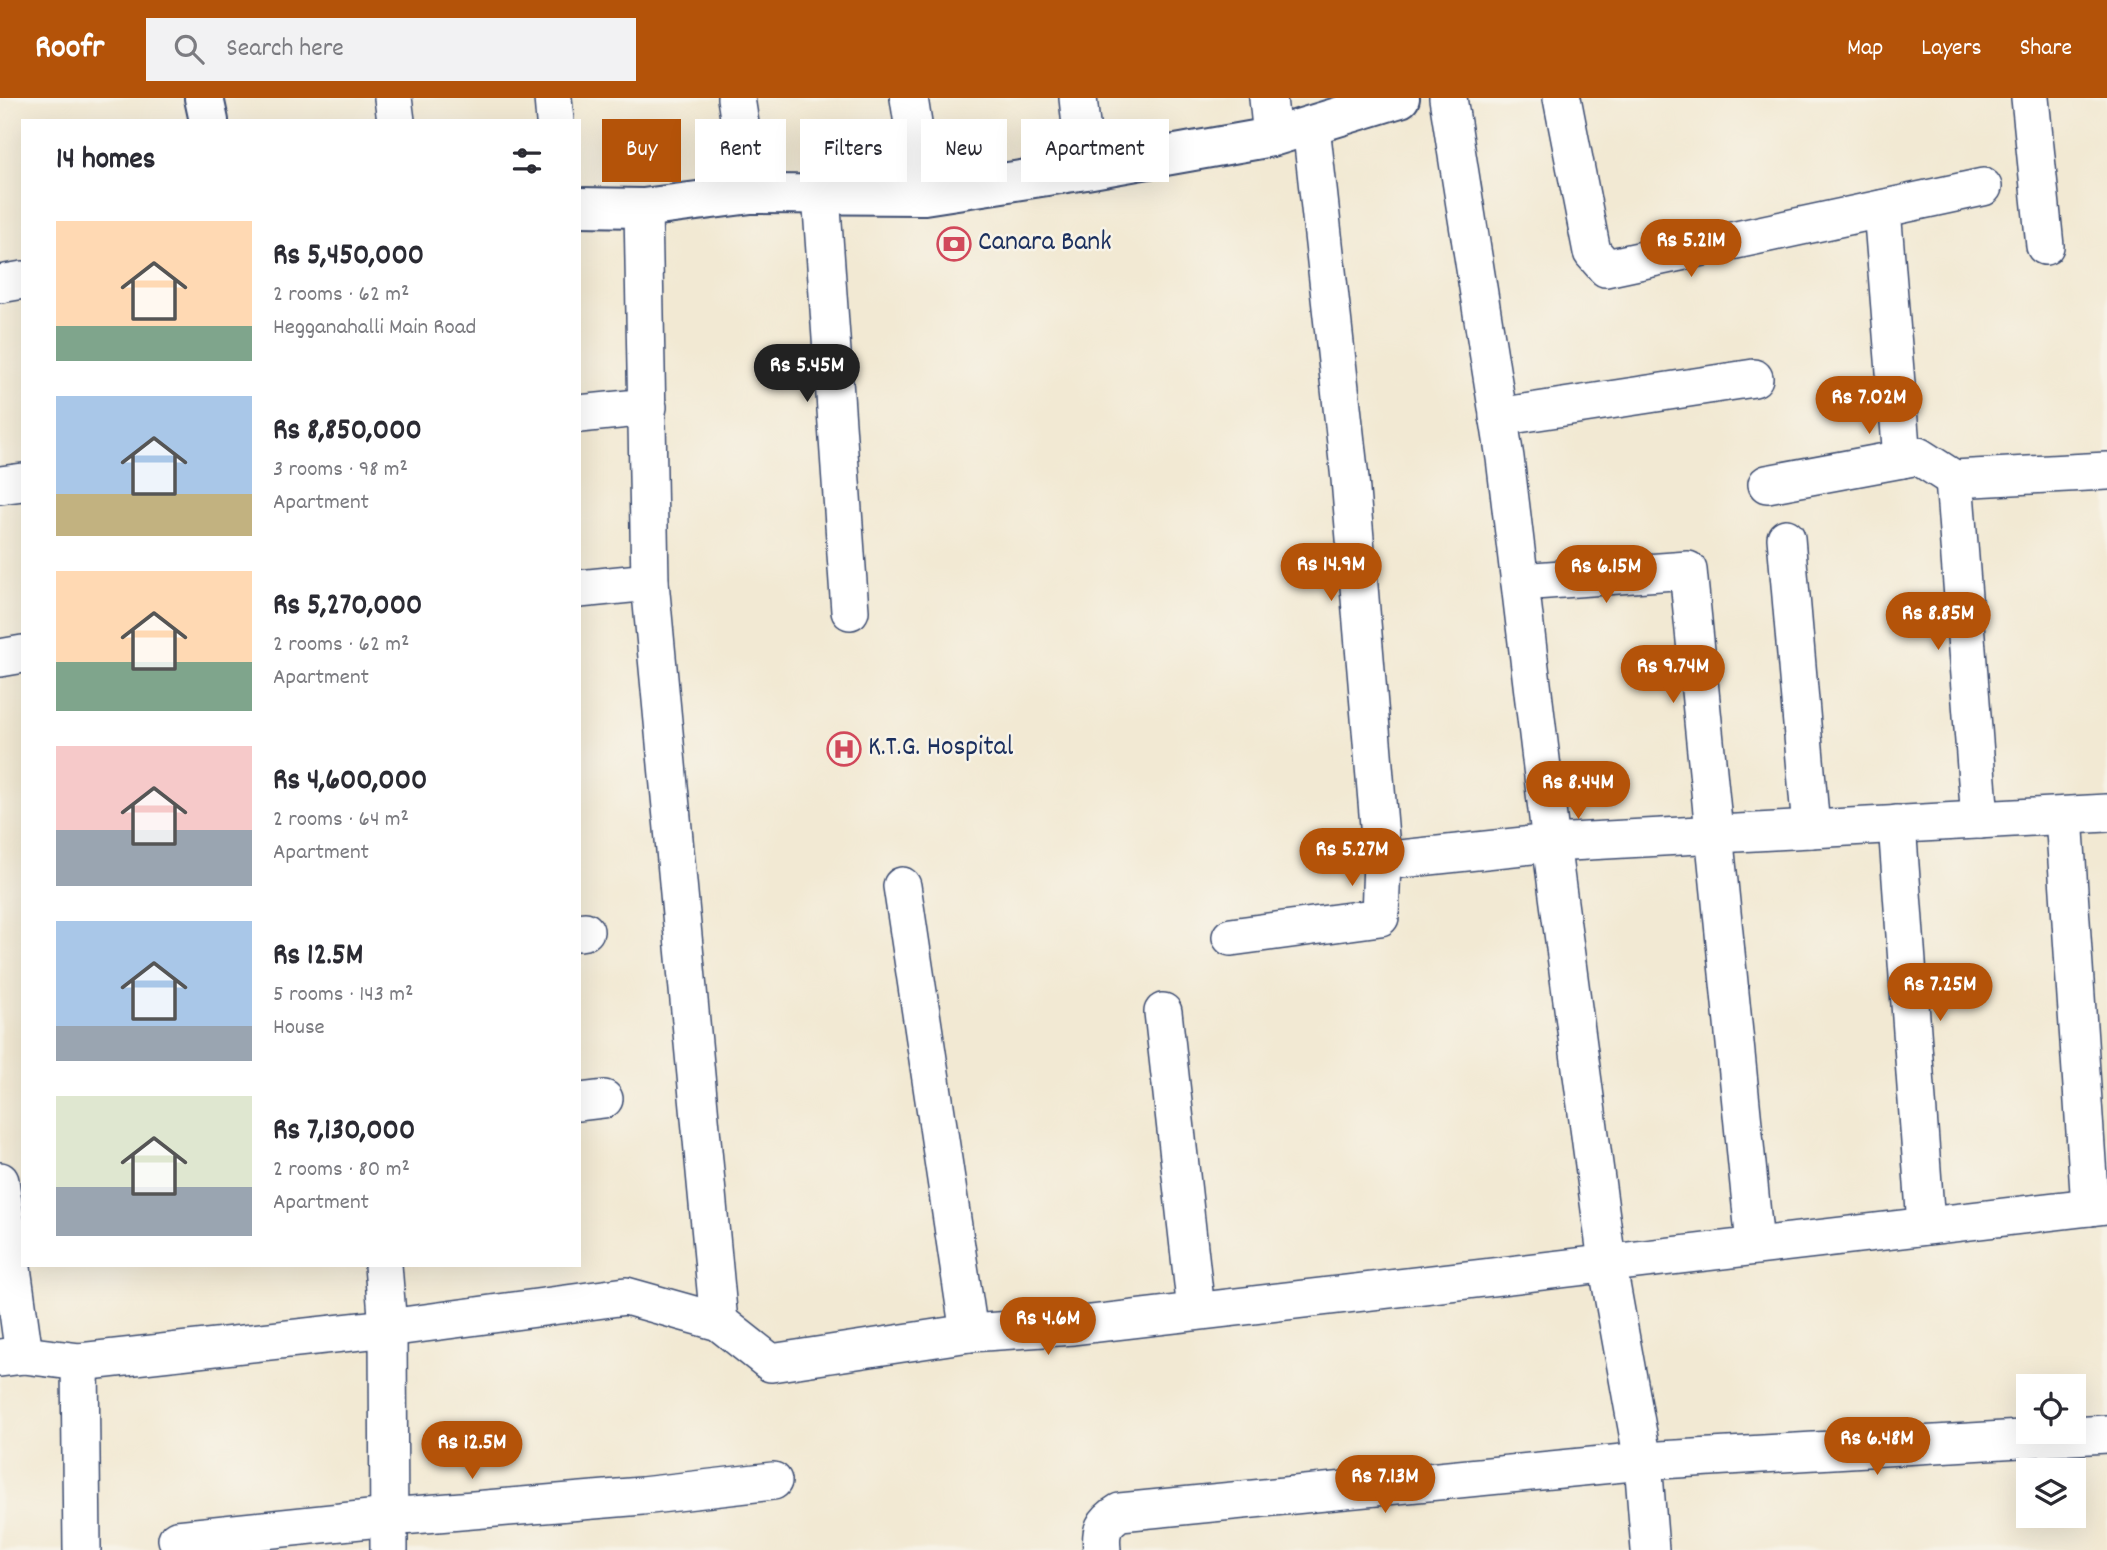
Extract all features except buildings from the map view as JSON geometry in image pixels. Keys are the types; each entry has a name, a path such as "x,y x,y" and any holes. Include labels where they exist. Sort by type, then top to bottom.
{"main road":[{"path":"204,98 209,119"},
{"path":"1169,155 1272,137 1400,98"},
{"path":"581,207 643,208 751,194 925,195 1021,180"}],"street":[{"path":"393,98 396,119"},
{"path":"552,98 555,119"},
{"path":"736,98 751,194"},
{"path":"909,98 925,195"},
{"path":"1078,98 1080,119"},
{"path":"1268,98 1272,137"},
{"path":"1448,98 1498,417 1607,1262 1643,1461 1650,1550"},
{"path":"1562,98 1592,253 1606,268 1983,187"},
{"path":"2030,98 2045,246"},
{"path":"1231,937 1380,917 1382,861 1350,479 1311,126"},
{"path":"821,194 850,611"},
{"path":"643,208 650,582 719,1322"},
{"path":"1882,209 1902,459"},
{"path":"0,285 21,281"},
{"path":"1498,417 1754,378"},
{"path":"581,414 648,407"},
{"path":"1767,484 1918,456 1954,480 2107,471"},
{"path":"1954,480 1980,820"},
{"path":"0,485 21,482"},
{"path":"1786,538 1811,829"},
{"path":"1520,582 1688,570 1755,1245"},
{"path":"581,589 650,582"},
{"path":"0,658 21,654"},
{"path":"1382,861 1551,843 2107,813"},
{"path":"0,1181 12,1357 80,1362 388,1328 626,1296 719,1322 771,1363 969,1333 1073,1326 2099,1206 2064,816"},
{"path":"1897,824 1926,1225"},
{"path":"902,886 969,1333"},
{"path":"1163,1012 1196,1311"},
{"path":"383,1267 388,1328 389,1533"},
{"path":"80,1362 82,1550"},
{"path":"1102,1550 1100,1534 1104,1524 1120,1512 1643,1461 2107,1434"},
{"path":"177,1539 389,1533 773,1480"}],"place":[{"name":"Canara Bank","path":"954,244"},
{"name":"K.T.G. Hospital","path":"844,749"}]}
